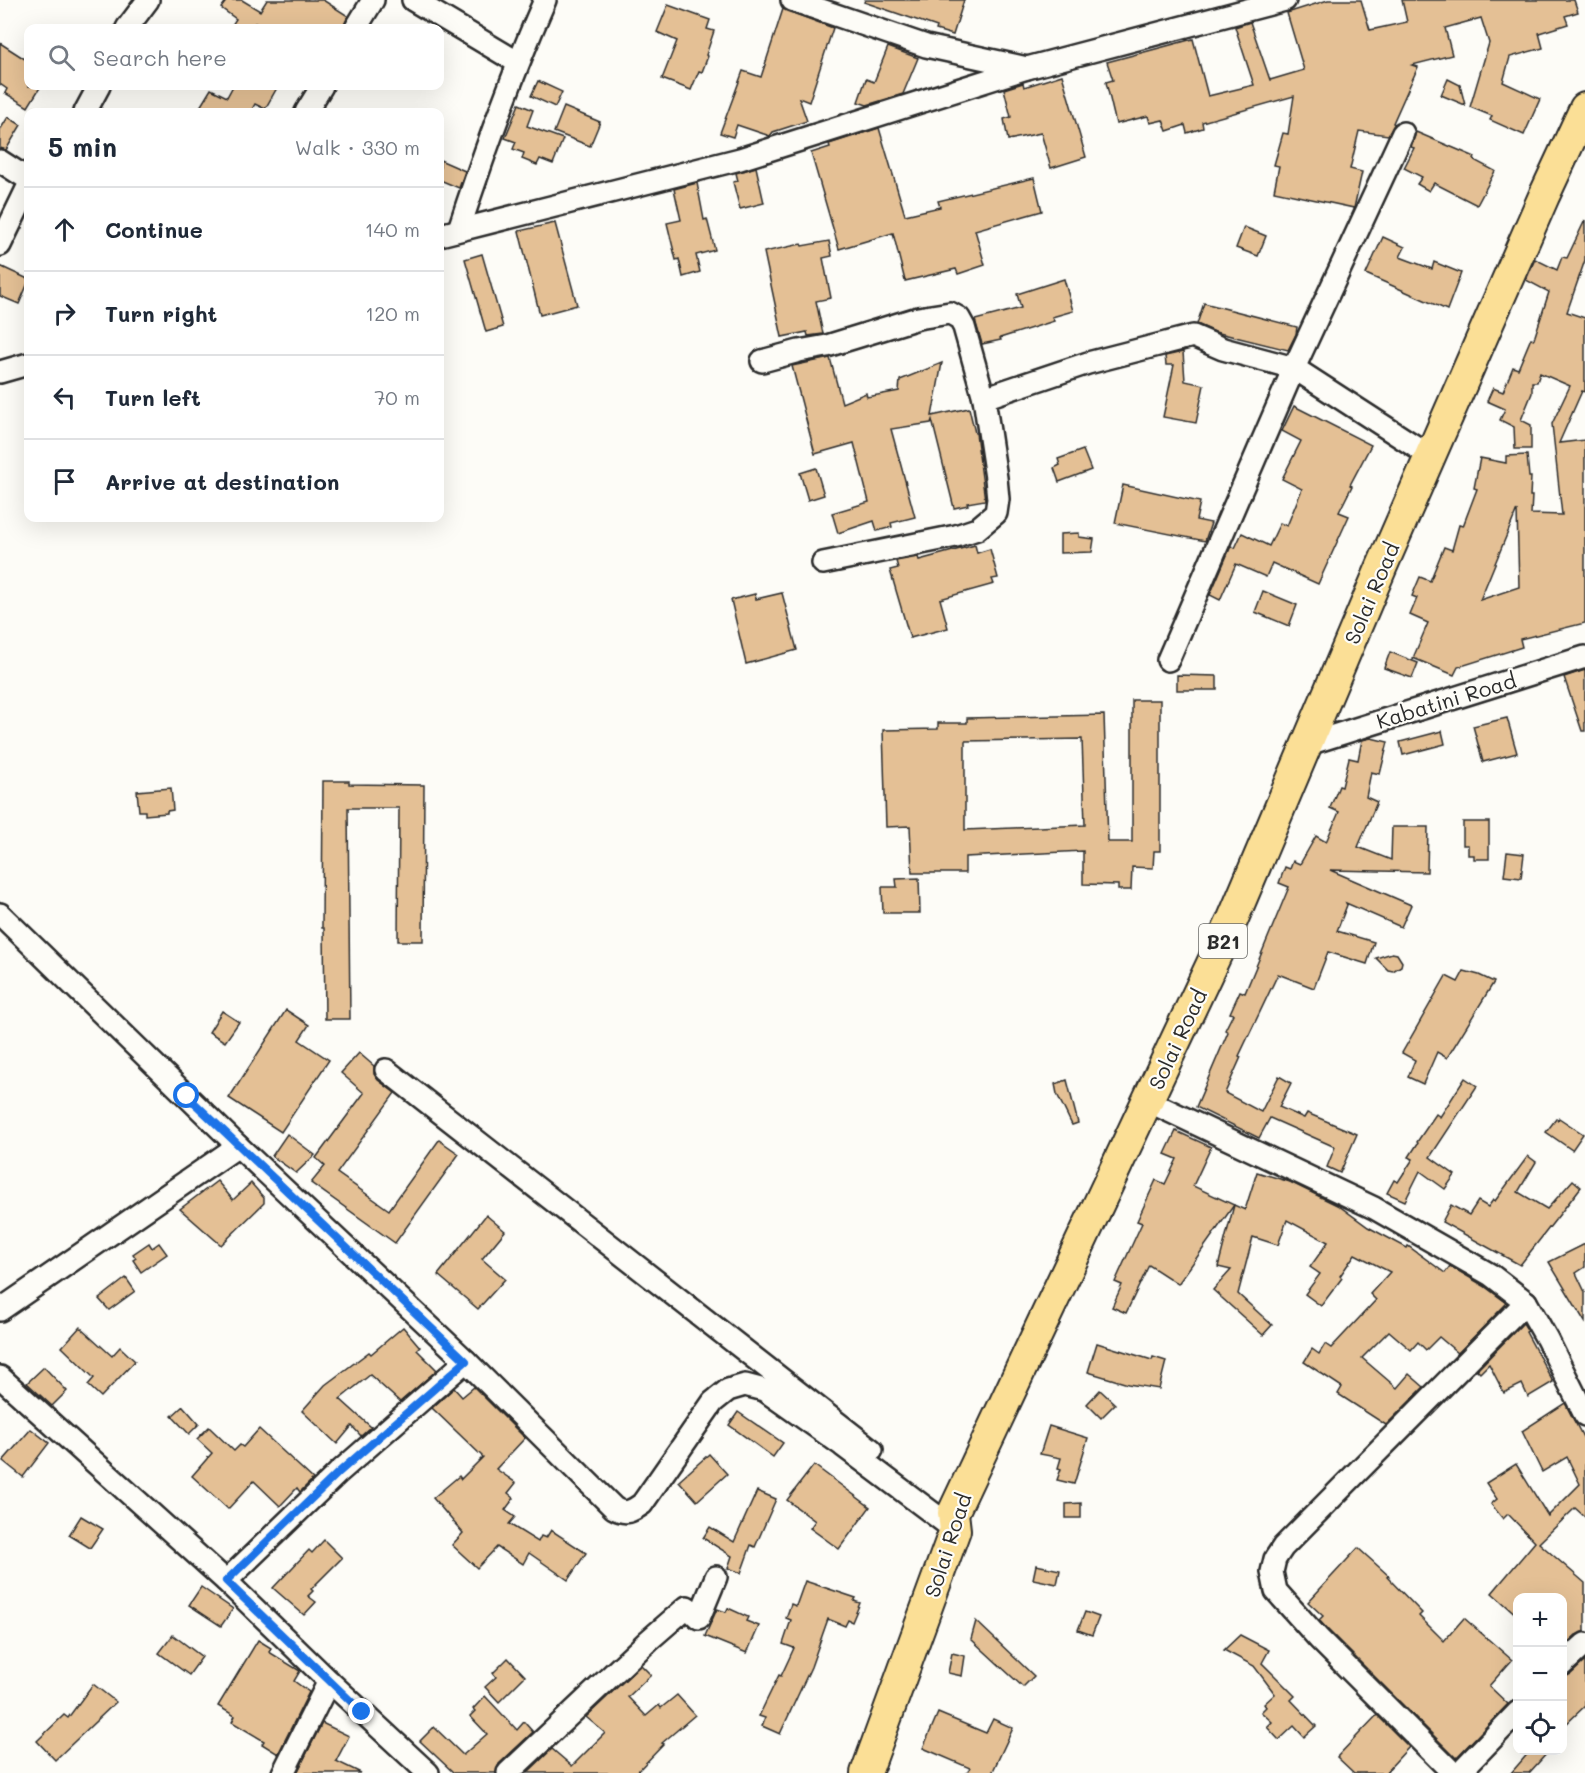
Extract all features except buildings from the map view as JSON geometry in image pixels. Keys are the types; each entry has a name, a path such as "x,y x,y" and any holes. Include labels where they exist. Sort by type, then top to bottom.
{"highway":[{"name":"Solai Road","path":"866,1773 954,1522 1233,921 1430,456 1585,108"}],"street":[{"path":"130,24 148,0"},
{"path":"358,24 373,0"},
{"path":"413,0 517,62"},
{"path":"449,232 517,62 545,0"},
{"path":"792,0 926,46 1027,68"},
{"path":"449,232 740,159 1027,68 1285,0"},
{"path":"87,108 97,90"},
{"path":"308,108 320,90"},
{"path":"1168,660 1294,368 1403,133"},
{"path":"0,161 24,176"},
{"path":"0,245 24,195"},
{"path":"762,361 827,346 918,318 950,313 959,318 964,327 984,398 998,499 996,513 977,529 941,540 823,563"},
{"path":"984,398 1088,363 1193,336 1223,349 1294,368 1430,456"},
{"path":"0,372 24,365"},
{"name":"Kabatini Road","path":"1308,744 1585,657"},
{"path":"0,914 238,1146 466,1361 614,1508 622,1512 632,1512 642,1504 713,1402 728,1390 745,1385 764,1390 954,1522"},
{"path":"386,1070 954,1522"},
{"path":"1148,1101 1374,1208 1491,1275 1526,1302 1585,1415"},
{"path":"0,1310 238,1146"},
{"path":"1453,1773 1319,1639 1276,1591 1272,1572 1275,1559 1283,1547 1526,1302"},
{"path":"226,1581 338,1473 466,1361"},
{"path":"0,1377 226,1581 329,1682 428,1773"},
{"path":"508,1773 687,1607 699,1618 716,1577"},
{"path":"1567,1661 1585,1644"},
{"path":"283,1773 329,1682"},
{"path":"1459,1773 1513,1717"}],"route":[{"path":"187,1096 466,1361 338,1473 226,1581 362,1712"}]}
